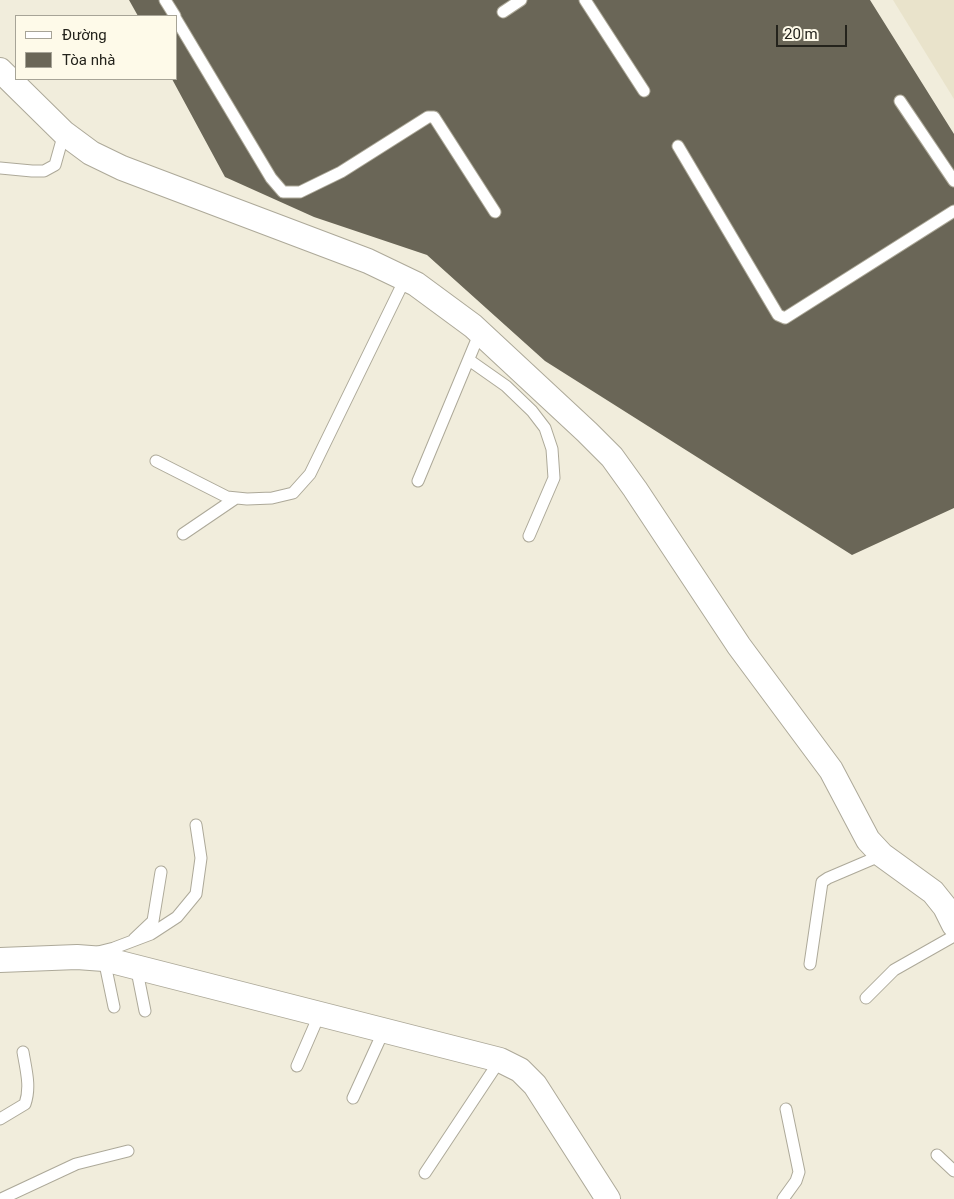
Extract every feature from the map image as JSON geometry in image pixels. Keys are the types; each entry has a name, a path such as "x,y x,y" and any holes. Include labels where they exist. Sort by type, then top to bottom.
{"street":[{"path":"0,70 64,133 92,154 122,168 368,261 416,284 480,332 612,457 738,646 830,770 868,840 882,855 933,892 954,925"},
{"path":"0,960 77,957 104,959 500,1060 520,1070 535,1085 608,1199"}],"lane":[{"path":"165,0 173,15"},
{"path":"503,12 521,0"},
{"path":"585,0 644,91"},
{"path":"178,23 271,178 283,192 300,192 341,172 428,117 434,117 496,212"},
{"path":"900,101 954,181"},
{"path":"0,168 44,171 55,165 64,133"},
{"path":"678,146 778,314 785,318 954,211"},
{"path":"156,461 227,497 272,498 293,492 310,474 405,279"},
{"path":"418,481 480,332"},
{"path":"469,360 506,386 532,411 545,428 552,449 554,478 529,536"},
{"path":"183,534 236,498"},
{"path":"77,957 131,942 150,934 177,917 196,894 201,858 196,825"},
{"path":"810,964 822,882 882,855"},
{"path":"131,942 153,921 161,872"},
{"path":"866,998 894,970 954,936"},
{"path":"104,959 114,1007"},
{"path":"136,966 145,1011"},
{"path":"297,1066 320,1013"},
{"path":"352,1098 384,1030"},
{"path":"0,1119 25,1104 28,1095 28,1078 23,1052"},
{"path":"425,1172 500,1060"},
{"path":"783,1199 799,1172 786,1109"},
{"path":"1,1199 76,1164 128,1151"},
{"path":"937,1155 954,1171"}],"shaded area":[{"path":"893,0 954,0 954,99"}],"building":[{"path":"129,0 870,0 954,134 954,508 852,555 545,361 427,255 314,217 225,177 173,80 178,80 178,15 137,15"}]}
